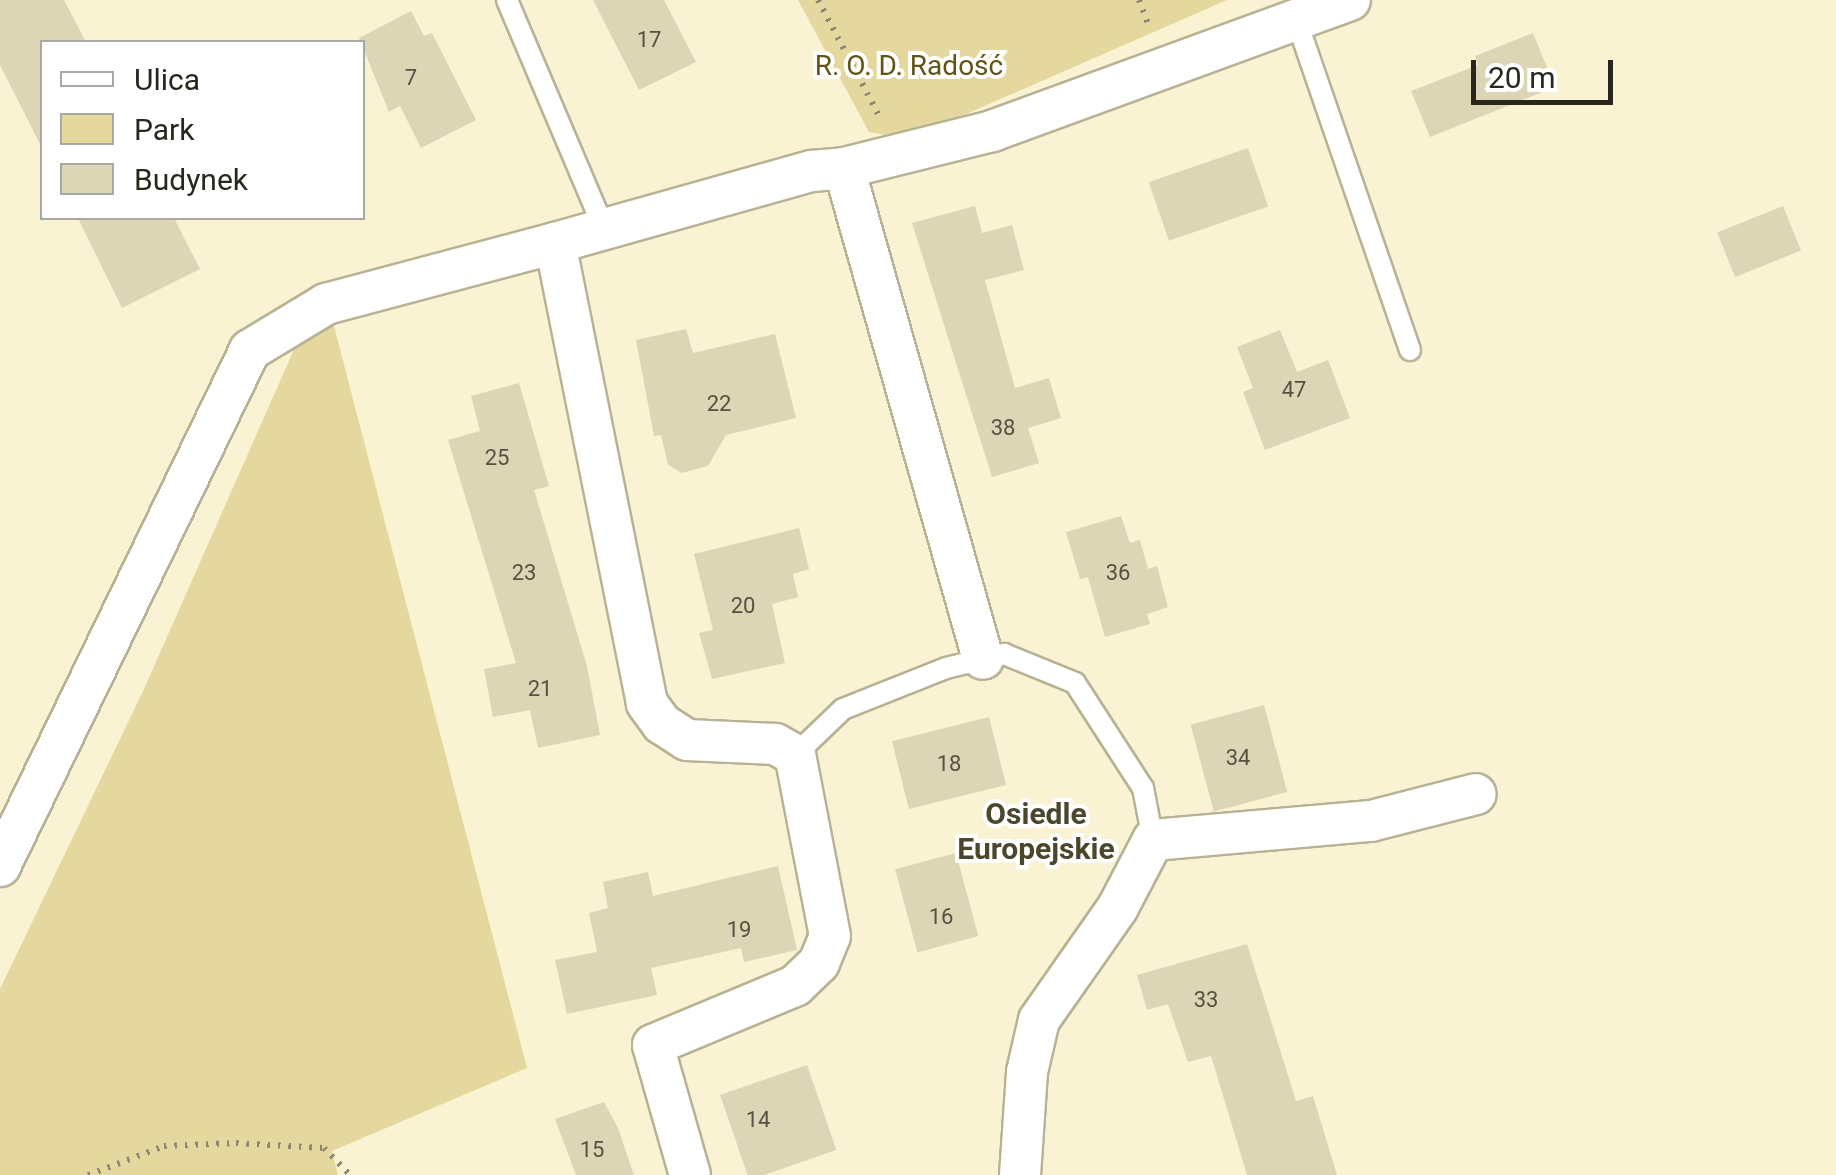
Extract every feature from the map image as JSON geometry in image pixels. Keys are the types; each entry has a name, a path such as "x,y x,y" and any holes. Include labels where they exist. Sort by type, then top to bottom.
{"street":[{"path":"0,866 250,350 326,304 604,228 992,131 1350,0"},
{"path":"844,168 982,659"},
{"path":"554,243 648,703 662,724 686,740 776,744 795,755 830,936 819,963 795,986 653,1045 690,1175"},
{"path":"1020,1175 1027,1072 1039,1020 1118,908 1153,840 1371,821 1476,794"}],"lane":[{"path":"507,0 604,228"},
{"path":"1297,22 1410,350"},
{"path":"795,755 843,708 1004,654 1075,683 1143,788 1153,840"}],"path":[{"path":"818,0 884,125"},
{"path":"1139,0 1148,24"},
{"path":"88,1175 164,1146 236,1143 324,1148 350,1175"}],"green space":[{"name":"R. O. D. Radość","path":"798,0 1227,0 909,139 869,132"},
{"path":"323,284 527,1068 332,1151 338,1175 0,1175 0,989 144,689"}],"building":[{"path":"0,0 64,0 85,40 40,40 40,144 0,65"},
{"path":"593,0 664,0 696,62 639,90"},
{"path":"411,11 424,36 432,33 476,120 421,148 400,106 389,112 365,53 365,40 359,38"},
{"path":"1533,33 1555,87 1430,137 1411,91 1478,65 1475,56"},
{"path":"1248,148 1268,207 1169,241 1149,182"},
{"path":"975,206 982,233 1012,225 1024,270 985,280 1015,388 1049,378 1061,418 1028,428 1039,463 992,477 912,223"},
{"path":"1783,206 1801,251 1735,277 1717,233"},
{"path":"79,220 175,220 200,269 122,308"},
{"path":"686,329 693,353 775,334 796,418 726,435 708,466 682,473 668,465 661,435 654,436 636,340"},
{"path":"1280,330 1297,372 1328,360 1350,418 1265,450 1243,392 1253,388 1237,347"},
{"path":"519,383 549,486 534,490 587,666 600,735 538,748 530,710 493,717 484,669 516,663 448,440 480,431 471,396"},
{"path":"1121,516 1130,543 1140,540 1148,569 1157,566 1168,607 1147,614 1150,624 1105,637 1088,577 1080,579 1066,532"},
{"path":"799,528 809,569 793,574 798,597 772,604 785,663 712,679 699,633 713,630 694,554"},
{"path":"1264,705 1287,792 1214,812 1191,725"},
{"path":"989,717 1006,785 909,809 892,741"},
{"path":"956,853 978,936 917,952 895,869"},
{"path":"778,866 797,950 744,962 741,948 651,968 657,995 567,1014 555,960 597,952 589,913 608,908 603,882 648,872 653,896"},
{"path":"1247,944 1296,1101 1313,1096 1337,1175 1247,1175 1211,1056 1188,1062 1168,1004 1147,1010 1137,975"},
{"path":"807,1065 836,1150 764,1175 748,1175 720,1095"},
{"path":"604,1102 618,1128 634,1175 576,1175 555,1119"}],"district":[{"name":"Osiedle Europejskie","path":"1036,831"}]}
